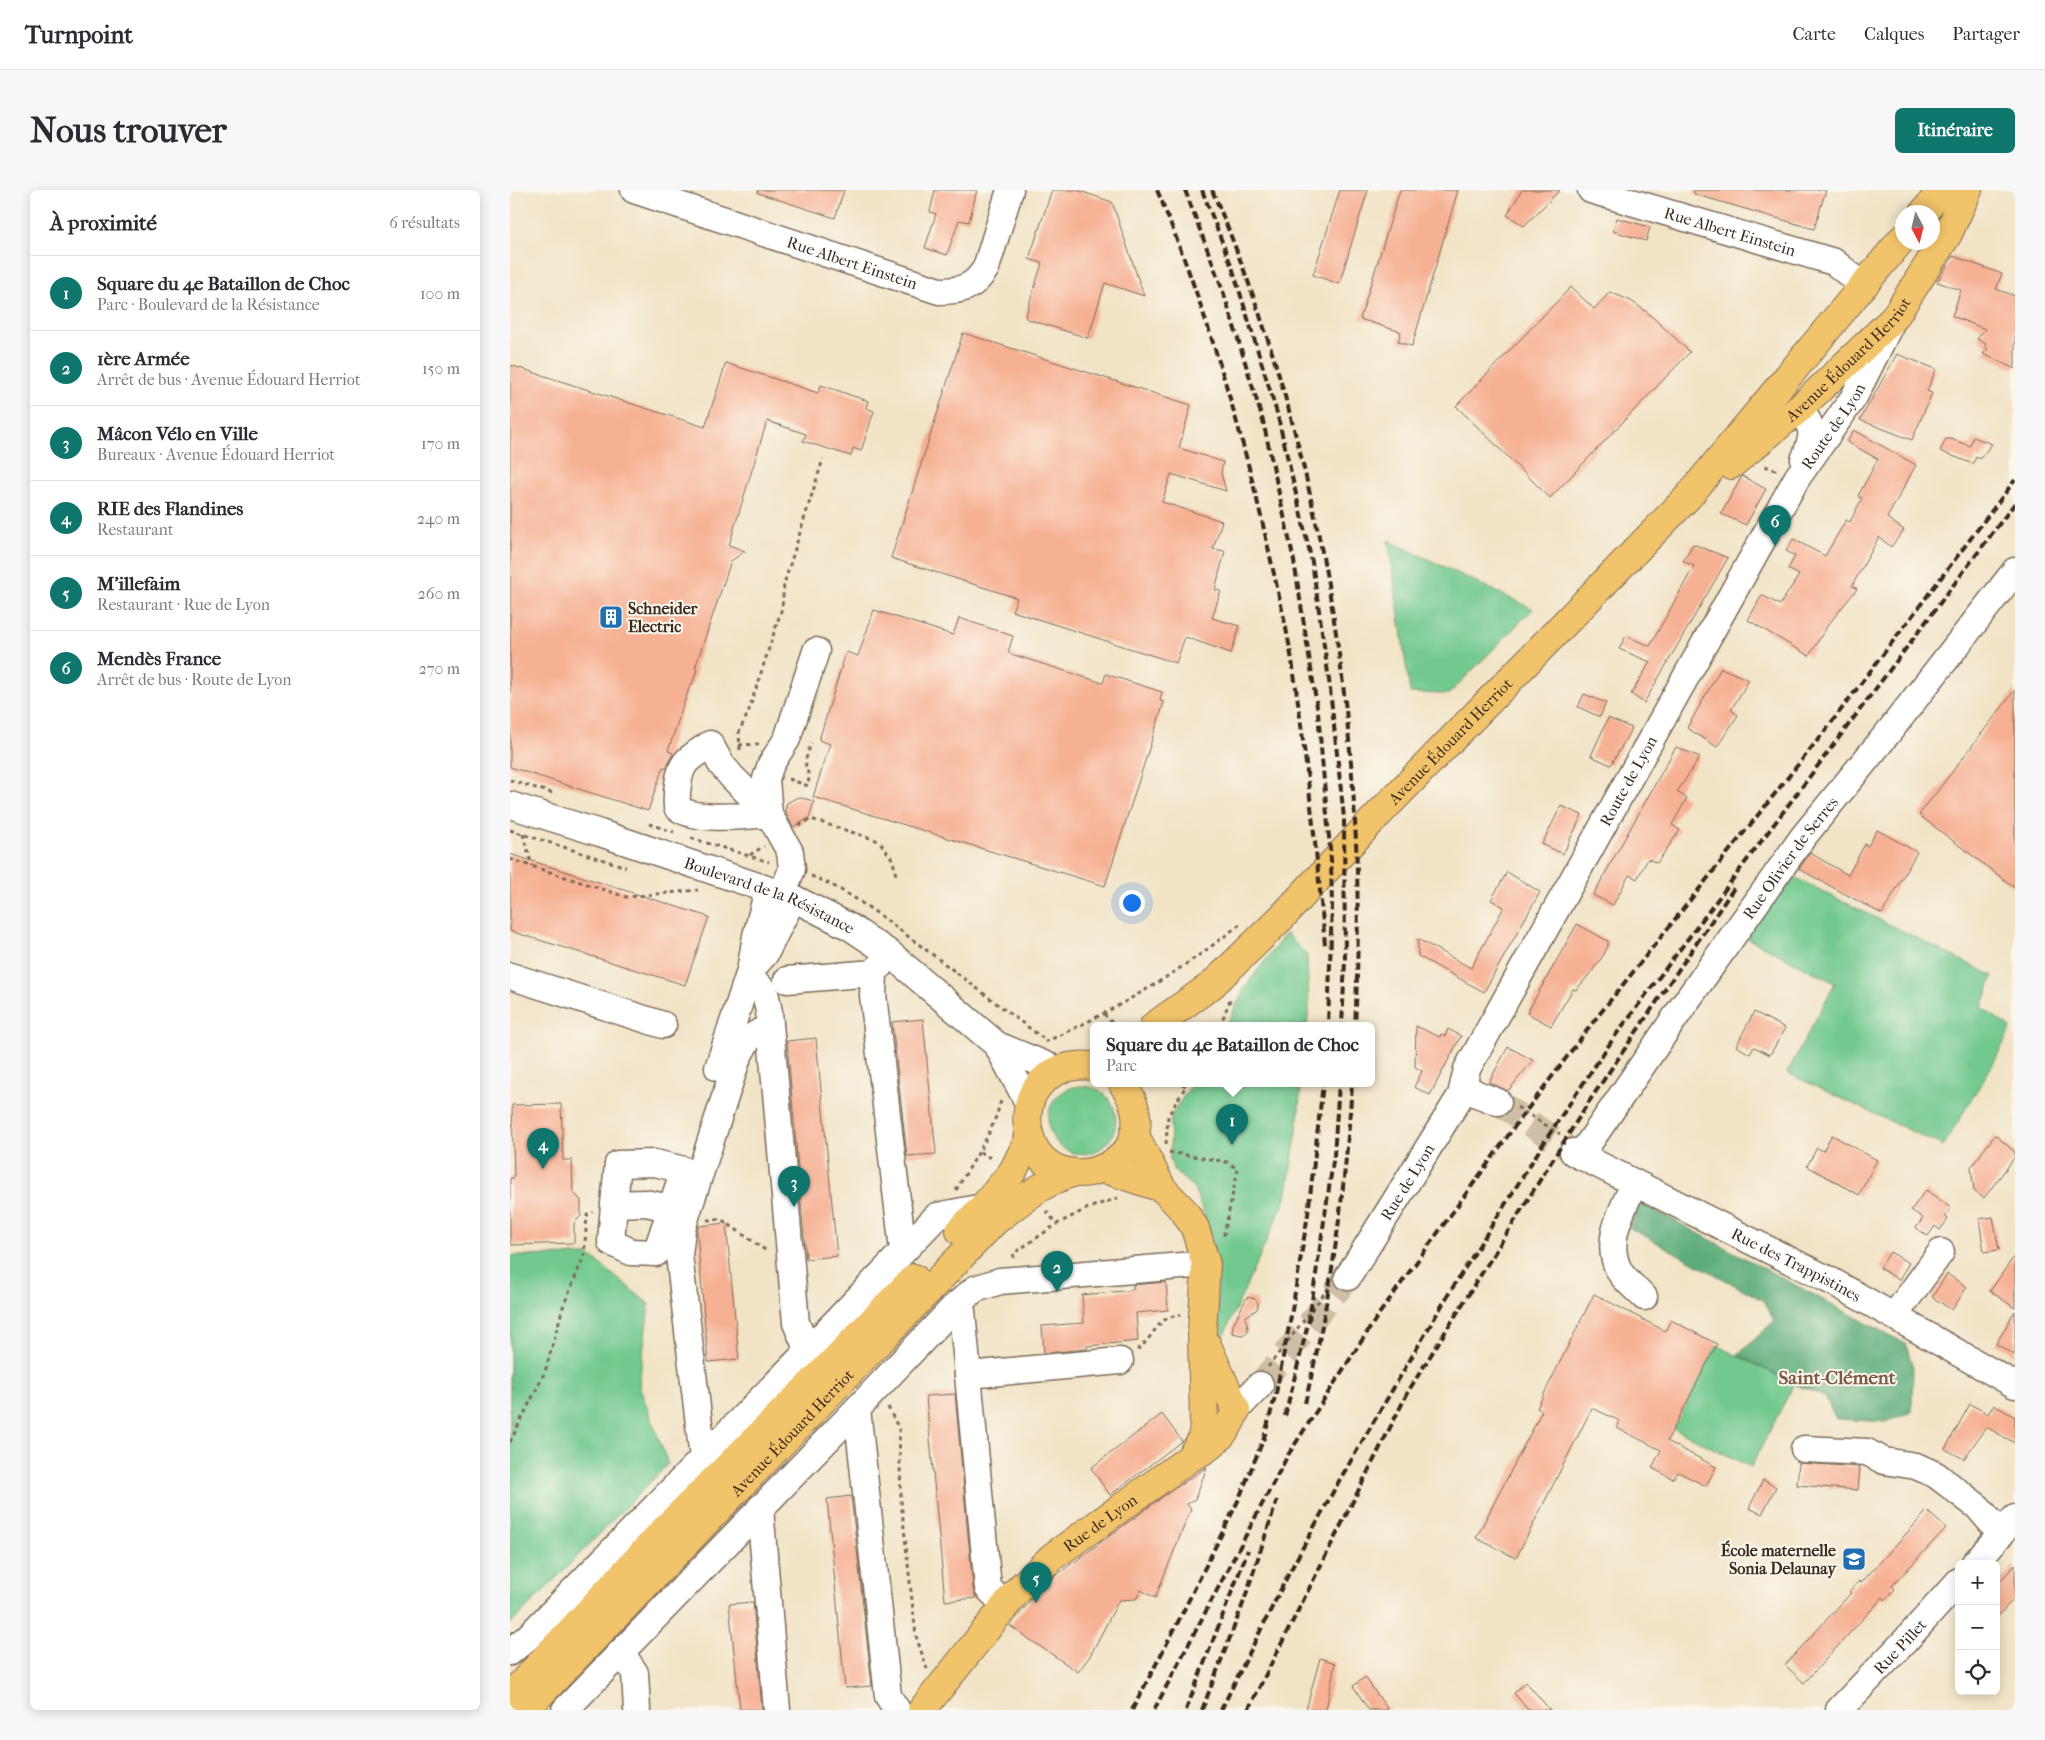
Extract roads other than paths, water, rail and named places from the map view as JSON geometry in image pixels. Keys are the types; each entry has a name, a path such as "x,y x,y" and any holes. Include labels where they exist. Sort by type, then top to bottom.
{"main road":[{"path":"1930,205 1942,190"},
{"name":"Avenue Édouard Herriot","path":"1688,497 1800,408 1894,318 1948,234 1968,190"},
{"name":"Avenue Édouard Herriot","path":"1160,1022 1212,985 1308,892 1370,823 1688,497 1895,248"},
{"name":"Avenue Édouard Herriot","path":"1187,1022 1212,985"},
{"path":"1090,1066 1077,1065 1058,1070 1045,1078 1035,1090 1029,1104 1027,1120 1030,1137 1036,1150 1058,1168 1072,1173 1088,1173 1104,1169 1117,1160 1128,1148 1146,1087"},
{"path":"1125,1087 1130,1095 1135,1121 1153,1185"},
{"name":"Avenue Édouard Herriot","path":"510,1696 667,1527 825,1370 983,1208 1013,1171 1030,1137"},
{"path":"1104,1169 1153,1185 1184,1211 1195,1228 1206,1264 1203,1323 1236,1410 1218,1408 1203,1394"},
{"name":"Avenue Édouard Herriot","path":"525,1710 996,1220 1031,1193 1058,1177 1072,1173"},
{"name":"Rue de Lyon","path":"1190,1458 1202,1439 1204,1425 1203,1323"},
{"name":"Rue de Lyon","path":"929,1701 1005,1605 1052,1557 1190,1458 1209,1448 1229,1427 1236,1410"}],"street":[{"name":"Rue Albert Einstein","path":"634,190 939,291 956,291 979,279 986,268 1010,190"},
{"name":"Rue Albert Einstein","path":"1591,190 1834,262 1864,286"},
{"name":"Route de Lyon","path":"1464,1086 1468,1069 1797,478 1854,397 1894,318"},
{"name":"Route de Lyon","path":"1797,478 1811,441 1812,426 1800,408"},
{"name":"Rue Olivier de Serres","path":"1577,1154 1803,837 1892,728 2015,571"},
{"path":"769,814 766,779 771,764 787,739 816,651"},
{"path":"703,1458 679,1255 677,1216 684,1170 750,974 756,936 781,894 792,869 790,852 769,814 721,764 710,744 686,761 682,768 677,807 682,812 695,816 769,814"},
{"name":"Boulevard de la Résistance","path":"510,805 781,894 850,927 882,963 997,1045 1058,1070"},
{"path":"787,980 882,963 873,995 903,1250"},
{"path":"750,974 765,992 770,1026 796,1323 808,1351"},
{"path":"510,976 664,1025"},
{"path":"684,1170 655,1163 618,1164 611,1242 631,1252 656,1253 677,1216 738,1057 748,1039 770,1026"},
{"name":"Boulevard de la Résistance","path":"997,1045 1029,1104"},
{"path":"1464,1086 1477,1094 1498,1102"},
{"name":"Rue de Lyon","path":"1348,1277 1422,1160 1461,1095 1464,1086"},
{"name":"Rue des Trappistines","path":"1577,1154 1835,1283 1895,1315 2015,1385"},
{"path":"1634,1184 1615,1224 1614,1255 1620,1273 1644,1297"},
{"path":"614,1204 645,1203 677,1216"},
{"path":"510,1652 535,1630 937,1216 983,1208"},
{"path":"1895,1315 1941,1252"},
{"path":"565,1710 974,1289 1000,1281 1206,1264"},
{"path":"959,1303 962,1311 988,1588 1005,1605"},
{"path":"968,1375 1120,1361"},
{"name":"Rue de Lyon","path":"1236,1410 1260,1385"},
{"path":"857,1409 888,1696 897,1710"},
{"path":"1804,1449 1868,1452 1884,1461 1916,1466 1936,1475 1978,1507 2008,1526 1978,1560"},
{"path":"760,1508 777,1710"},
{"name":"Rue Pillet","path":"1839,1710 1955,1585"},
{"path":"621,1652 634,1673 637,1710"}],"tunnel":[{"path":"1498,1102 1573,1152"},
{"path":"1260,1385 1348,1277"}],"railway":[{"path":"1157,190 1191,277 1234,411 1282,610 1292,658 1303,742 1325,945"},
{"path":"1185,190 1223,291 1263,421 1294,561 1318,713 1331,860 1332,904 1328,1022"},
{"path":"1202,190 1233,270 1277,413 1312,562 1329,680 1344,818 1345,961 1342,1022"},
{"path":"1212,190 1251,289 1283,390 1310,494 1331,600 1346,707 1355,814 1358,921 1355,1022"},
{"path":"1154,1710 1288,1455 1379,1314 1523,1115 1594,1021 1828,727 2015,480"},
{"path":"1221,1710 1288,1575 1339,1481 1448,1295 1552,1130 1615,1036 2015,503"},
{"path":"1248,1710 1409,1390 1588,1103 1736,885"},
{"path":"1132,1710 1238,1501 1264,1438 1276,1393 1291,1316 1308,1214 1323,1087"},
{"path":"1285,1416 1309,1320 1334,1155 1339,1087"},
{"path":"1305,1403 1336,1245 1352,1087"},
{"path":"1202,1710 1244,1601 1277,1500"},
{"path":"1186,1710 1248,1550"}],"place":[{"name":"Mendès France","path":"1775,546"},
{"name":"Schneider Electric","path":"611,617"},
{"name":"Square du 4e Bataillon de Choc","path":"1232,1145"},
{"name":"RIE des Flandines","path":"543,1169"},
{"name":"Mâcon Vélo en Ville","path":"794,1207"},
{"name":"1ère Armée","path":"1057,1292"},
{"name":"École maternelle Sonia Delaunay","path":"1854,1559"},
{"name":"M'illefaim","path":"1036,1603"}],"district":[{"name":"Saint-Clément","path":"1837,1377"}]}
